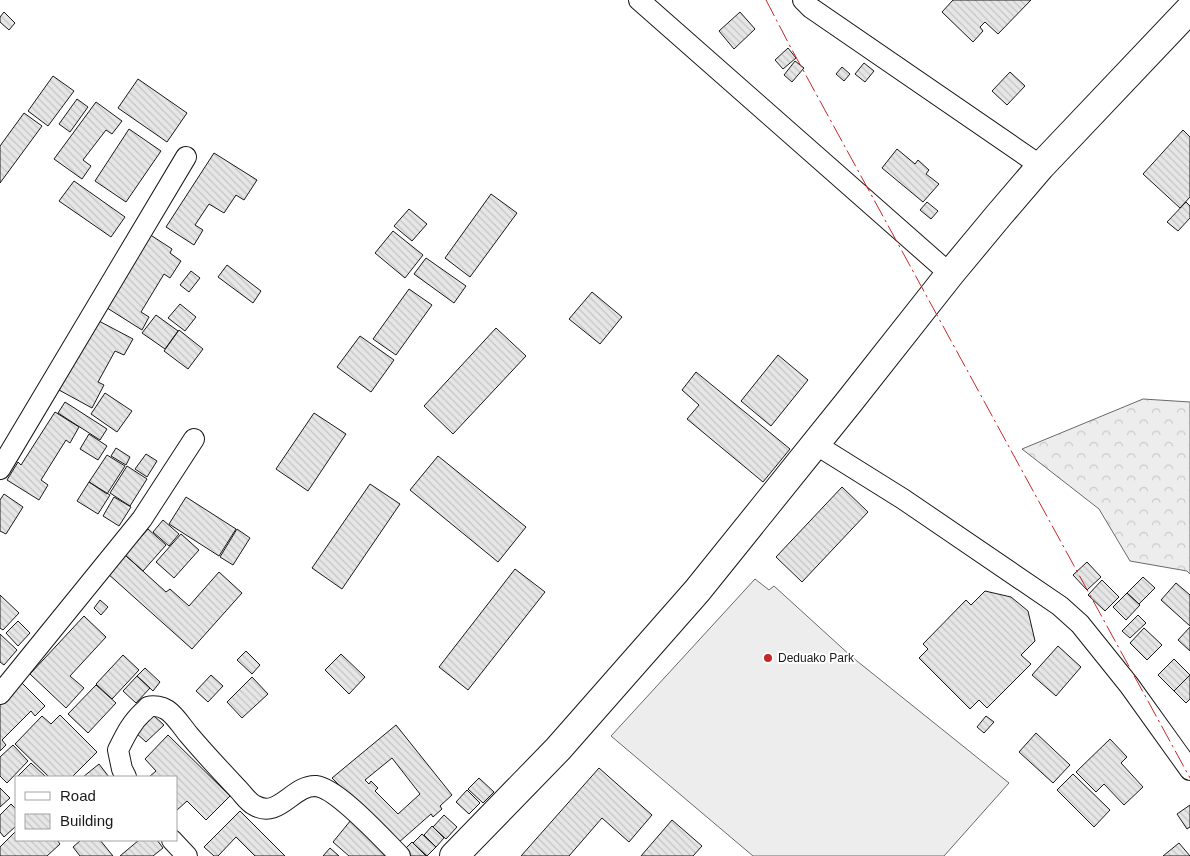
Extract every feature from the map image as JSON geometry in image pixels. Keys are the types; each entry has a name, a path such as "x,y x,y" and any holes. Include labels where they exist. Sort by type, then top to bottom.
{"street":[{"path":"639,0 950,274"},
{"path":"803,0 811,8 1041,166"},
{"path":"454,856 558,749 613,688 697,591 950,274 1041,166 1190,9"},
{"path":"0,469 186,157"},
{"path":"0,694 142,518 194,439"},
{"path":"815,444 903,499 1060,606 1080,624 1129,685 1190,770"},
{"path":"126,776 118,750 127,732 135,719 149,707 157,706 164,708 254,805 268,809 282,804 305,788 317,786 328,791 360,816 400,856"},
{"path":"173,841 187,856"}],"shaded area":[{"name":"Deduako Park","path":"755,579 769,590 774,586 852,657 1009,783 944,856 753,856 611,736"}],"green space":[{"path":"1143,399 1190,402 1190,574 1187,571 1130,561 1099,509 1022,449"}],"building":[{"path":"953,0 1031,0 998,34 985,22 980,27 983,31 973,42 942,12"},
{"path":"4,12 15,23 9,30 0,22 0,17"},
{"path":"740,12 755,29 734,49 719,31"},
{"path":"788,48 796,58 783,69 775,60"},
{"path":"795,61 804,68 792,82 784,75"},
{"path":"864,63 874,71 865,82 855,74"},
{"path":"842,67 850,74 844,81 836,74"},
{"path":"1010,72 1025,86 1007,105 992,91"},
{"path":"53,76 74,91 48,126 28,111"},
{"path":"138,79 187,113 167,142 118,108"},
{"path":"77,99 88,107 70,132 59,124"},
{"path":"96,102 122,121 112,134 106,130 83,160 91,166 82,179 54,159"},
{"path":"24,113 42,126 0,183 0,146"},
{"path":"129,129 161,151 126,202 95,181"},
{"path":"1183,130 1190,137 1190,197 1180,208 1143,174"},
{"path":"897,149 915,164 918,160 929,170 926,174 939,184 923,202 882,168"},
{"path":"214,153 257,180 244,200 236,195 224,213 209,204 195,225 203,230 194,245 166,227"},
{"path":"74,181 125,217 111,237 59,201"},
{"path":"491,194 517,213 470,277 445,258"},
{"path":"927,202 938,211 931,219 920,210"},
{"path":"1186,202 1190,206 1190,218 1178,231 1167,222"},
{"path":"409,209 427,224 412,241 394,226"},
{"path":"393,231 423,255 405,278 375,253"},
{"path":"149,234 172,249 170,253 181,261 170,278 164,274 141,312 149,317 142,330 104,306"},
{"path":"426,258 466,286 454,303 414,274"},
{"path":"227,265 261,291 253,303 218,277"},
{"path":"191,271 200,278 189,292 180,285"},
{"path":"409,289 432,305 396,355 373,339"},
{"path":"592,292 622,317 600,344 569,319"},
{"path":"180,304 196,317 185,331 168,318"},
{"path":"156,315 178,331 165,349 142,333"},
{"path":"97,320 133,339 124,355 115,351 98,382 104,385 92,408 59,390"},
{"path":"496,328 526,356 453,434 424,406"},
{"path":"179,330 203,349 188,369 164,351"},
{"path":"360,336 394,360 371,392 337,367"},
{"path":"778,355 808,380 771,426 741,401"},
{"path":"696,372 790,449 763,482 687,419 699,405 682,390"},
{"path":"105,393 132,411 117,432 91,414"},
{"path":"65,402 107,429 100,440 58,413"},
{"path":"55,412 79,427 70,443 66,440 41,480 48,485 39,500 7,480 18,462 21,465"},
{"path":"314,413 346,434 308,491 276,469"},
{"path":"89,434 107,446 98,460 80,449"},
{"path":"116,448 130,457 126,465 111,456"},
{"path":"146,454 157,461 147,477 135,469"},
{"path":"107,455 125,466 107,494 89,482"},
{"path":"438,456 526,527 498,562 410,490"},
{"path":"127,466 147,479 130,506 110,493"},
{"path":"89,482 110,495 98,514 77,501"},
{"path":"370,484 400,504 342,589 312,568"},
{"path":"842,487 868,512 802,582 776,557"},
{"path":"4,494 23,507 6,534 0,531 0,500"},
{"path":"114,497 131,507 119,526 103,516"},
{"path":"186,497 236,529 219,556 169,524"},
{"path":"163,520 179,534 169,546 153,532"},
{"path":"148,529 166,545 143,571 125,555"},
{"path":"237,529 250,538 233,565 220,557"},
{"path":"181,534 199,550 174,578 156,562"},
{"path":"124,554 166,592 170,589 189,606 219,572 242,593 192,649 107,573"},
{"path":"1087,562 1101,577 1087,590 1073,575"},
{"path":"515,569 545,592 468,690 439,667"},
{"path":"1143,577 1155,588 1139,604 1127,593"},
{"path":"1102,580 1119,597 1105,611 1088,595"},
{"path":"1176,583 1190,595 1190,626 1161,600"},
{"path":"985,591 1011,597 1028,611 1035,641 1021,655 1031,664 987,708 979,700 970,709 919,658 928,649 923,644 966,600 971,605"},
{"path":"1127,593 1140,605 1126,620 1113,607"},
{"path":"0,595 19,613 3,630 0,628"},
{"path":"100,600 108,607 101,615 94,608"},
{"path":"1138,615 1146,623 1130,638 1122,631"},
{"path":"84,616 106,637 70,676 84,688 66,708 30,674"},
{"path":"18,621 30,633 18,646 6,633"},
{"path":"1190,627 1190,651 1178,640"},
{"path":"1144,628 1162,645 1147,660 1130,643"},
{"path":"0,634 17,650 4,665 0,662"},
{"path":"1058,646 1081,667 1056,696 1032,675"},
{"path":"246,651 260,665 252,674 237,660"},
{"path":"341,654 365,677 349,694 325,670"},
{"path":"123,655 139,670 112,699 96,684"},
{"path":"1174,659 1190,675 1174,691 1158,675"},
{"path":"145,668 160,682 153,691 137,676"},
{"path":"211,675 223,686 208,702 196,691"},
{"path":"1190,675 1190,699 1186,703 1174,691"},
{"path":"137,676 150,688 136,703 123,691"},
{"path":"252,677 268,694 242,718 227,702"},
{"path":"22,683 45,706 35,716 31,711 2,740 6,745 0,751 0,705"},
{"path":"96,685 116,703 88,733 68,714"},
{"path":"60,715 97,752 73,776 48,776 15,744 42,716 51,724"},
{"path":"153,715 164,725 146,742 135,732"},
{"path":"986,716 994,722 984,733 977,727"},
{"path":"396,725 452,795 440,806 442,809 433,817 431,814 398,843 332,778","holes":["392,758 420,794 398,814 375,791 378,788 371,781 369,784 365,780"]},
{"path":"1036,733 1070,765 1053,783 1019,752"},
{"path":"168,735 230,796 206,820 187,801 178,809 178,776 150,776 156,771 145,759"},
{"path":"1110,739 1127,757 1121,763 1143,787 1124,805 1104,784 1096,792 1076,772"},
{"path":"13,745 28,761 7,783 0,776 0,757"},
{"path":"31,763 45,776 18,776"},
{"path":"99,764 108,776 84,776"},
{"path":"599,768 652,815 629,842 602,818 569,856 521,856"},
{"path":"1073,774 1110,810 1094,827 1057,790"},
{"path":"479,778 494,792 483,803 468,789"},
{"path":"0,788 10,798 0,807"},
{"path":"467,790 480,803 469,814 456,802"},
{"path":"11,804 15,808 15,827 4,837 0,832 0,815"},
{"path":"1190,805 1190,827 1187,829 1177,814"},
{"path":"240,811 285,856 255,856 236,837 218,856 214,856 204,847"},
{"path":"444,815 457,827 446,839 433,827"},
{"path":"351,820 392,856 349,856 333,842"},
{"path":"672,820 702,846 693,856 641,856"},
{"path":"432,826 444,838 436,847 424,835"},
{"path":"15,832 15,841 58,841 60,844 47,856 0,856 0,847"},
{"path":"422,834 436,847 427,856 413,843"},
{"path":"80,841 101,841 113,856 80,856 73,847"},
{"path":"138,841 158,841 163,848 153,856 120,856"},
{"path":"412,842 426,856 406,856 402,852"},
{"path":"1179,843 1190,856 1163,856"},
{"path":"330,848 339,856 323,856"}],"power":[{"path":"766,0 1190,778"}],"place":[{"name":"Deduako Park","path":"768,658"}]}
